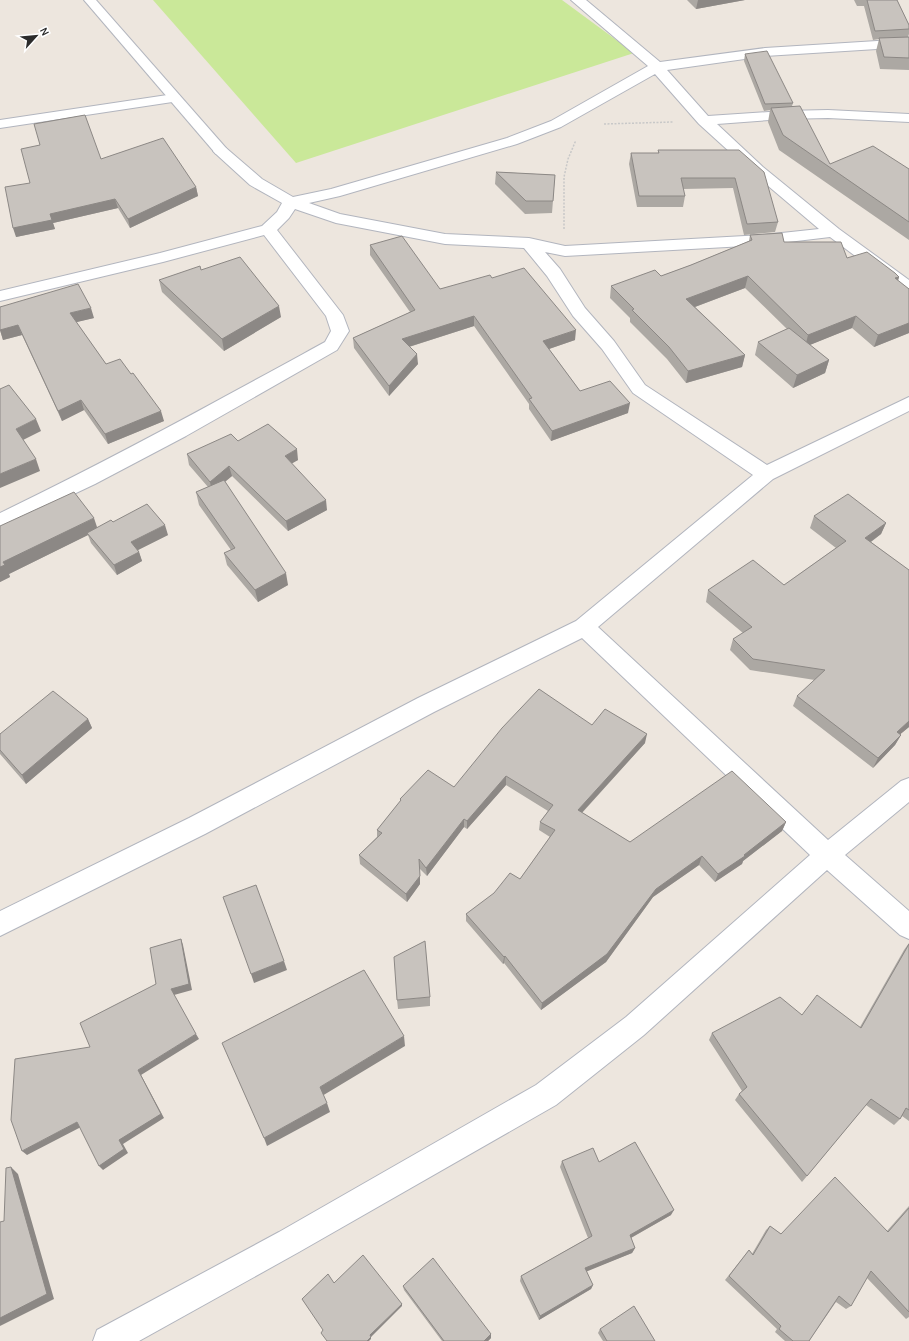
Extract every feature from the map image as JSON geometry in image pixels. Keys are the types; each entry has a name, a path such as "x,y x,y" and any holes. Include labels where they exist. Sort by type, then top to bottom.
{"street":[{"path":"578,0 657,67 704,121 758,170 833,232 909,288"},
{"path":"0,296 162,257 268,228 283,215 291,202 334,193 455,159 512,141 556,124 657,67 765,52 909,43"},
{"path":"0,124 174,98"},
{"path":"704,121 783,115 828,114 909,118"},
{"path":"221,150 256,182 291,202 336,218 445,239 529,243 565,251 763,240 833,232"},
{"path":"0,522 88,479 179,431 331,346 340,331 334,315 268,228"},
{"path":"529,243 554,273 579,312 608,345 639,389 766,474"},
{"path":"0,924 197,826 426,705 584,627 766,474 909,403"},
{"path":"584,627 827,855 909,927"},
{"path":"108,1341 288,1242 546,1095 635,1026 827,855 909,788"}],"lane":[{"path":"90,0 221,150"}],"path":[{"path":"556,124 583,125 704,121"},
{"path":"565,251 564,177 568,159 583,125"}],"green space":[{"path":"153,0 562,0 634,53 296,163"}],"building":[{"path":"867,0 897,0 909,25 909,29 875,31"},
{"path":"909,37 909,58 884,57 879,38"},
{"path":"767,51 793,103 765,104 745,54"},
{"path":"800,106 830,164 873,146 909,169 909,222 783,135 771,108"},
{"path":"85,115 101,159 163,138 196,187 128,219 115,199 50,214 52,220 13,228 5,187 30,183 21,149 40,145 34,124"},
{"path":"658,150 739,150 764,172 778,222 747,224 735,178 681,178 685,196 639,196 631,153 659,153"},
{"path":"496,172 555,175 553,201 526,201"},
{"path":"782,233 784,242 841,242 847,258 867,252 895,273 899,277 895,278 909,289 909,323 878,335 856,316 808,335 748,276 686,299 745,355 688,371 669,347 632,310 634,309 611,286 655,270 661,276 691,265 752,240 750,235"},
{"path":"402,236 440,289 490,275 492,278 524,268 576,330 543,341 580,391 610,381 630,403 552,431 529,399 532,398 474,316 402,339 417,354 389,386 353,338 415,310 370,245"},
{"path":"240,257 279,306 222,339 159,280 200,266 201,270"},
{"path":"78,284 91,308 70,313 106,364 120,359 131,374 133,373 161,411 105,434 81,400 58,411 18,325 0,330 0,307"},
{"path":"789,328 829,360 797,375 758,342"},
{"path":"9,385 36,419 16,429 36,459 0,474 0,389"},
{"path":"268,424 297,449 285,456 326,500 286,521 229,466 210,482 187,454 231,434 238,441"},
{"path":"224,480 286,573 255,590 224,553 235,548 196,492"},
{"path":"74,492 94,518 3,562 5,565 0,567 0,526"},
{"path":"848,494 886,523 865,538 909,570 909,721 897,732 901,735 878,758 797,696 825,670 753,659 733,639 752,627 708,590 753,560 784,585 846,541 814,516"},
{"path":"147,504 165,525 131,542 139,552 114,565 87,533 111,520 113,522"},
{"path":"539,689 592,725 605,709 647,734 578,810 630,842 732,771 786,822 744,855 745,856 718,874 702,856 656,889 607,954 542,1003 505,956 504,957 466,914 494,893 510,873 520,879 555,830 540,822 553,805 506,776 467,821 464,819 426,868 419,859 420,876 406,894 359,855 382,833 377,830 401,800 400,799 428,770 454,787 502,728"},
{"path":"53,691 88,719 22,775 0,750 0,734"},
{"path":"256,885 284,961 251,974 223,897"},
{"path":"181,939 189,984 171,989 196,1034 138,1070 161,1114 119,1140 124,1149 99,1166 77,1122 22,1151 11,1120 15,1059 90,1047 80,1023 156,984 150,948"},
{"path":"425,941 430,997 397,1000 394,957"},
{"path":"909,944 909,1110 906,1108 900,1119 871,1099 807,1176 739,1094 747,1087 712,1033 780,997 802,1015 817,995 861,1028"},
{"path":"364,970 404,1036 320,1087 327,1103 264,1138 222,1043"},
{"path":"635,1142 674,1210 630,1235 635,1248 585,1268 593,1285 540,1316 521,1276 592,1236 562,1161 593,1148 599,1162"},
{"path":"11,1167 47,1294 0,1318 0,1222 4,1221 6,1168"},
{"path":"835,1177 888,1232 909,1208 909,1312 871,1271 851,1306 839,1296 809,1341 793,1341 779,1329 781,1326 729,1276 749,1250 753,1255 770,1226 781,1234"},
{"path":"363,1255 402,1304 370,1335 371,1337 367,1341 327,1341 321,1333 323,1330 302,1299 328,1274 334,1283"},
{"path":"433,1258 491,1334 484,1341 444,1341 403,1286"},
{"path":"634,1306 655,1341 607,1341 600,1329"}]}
